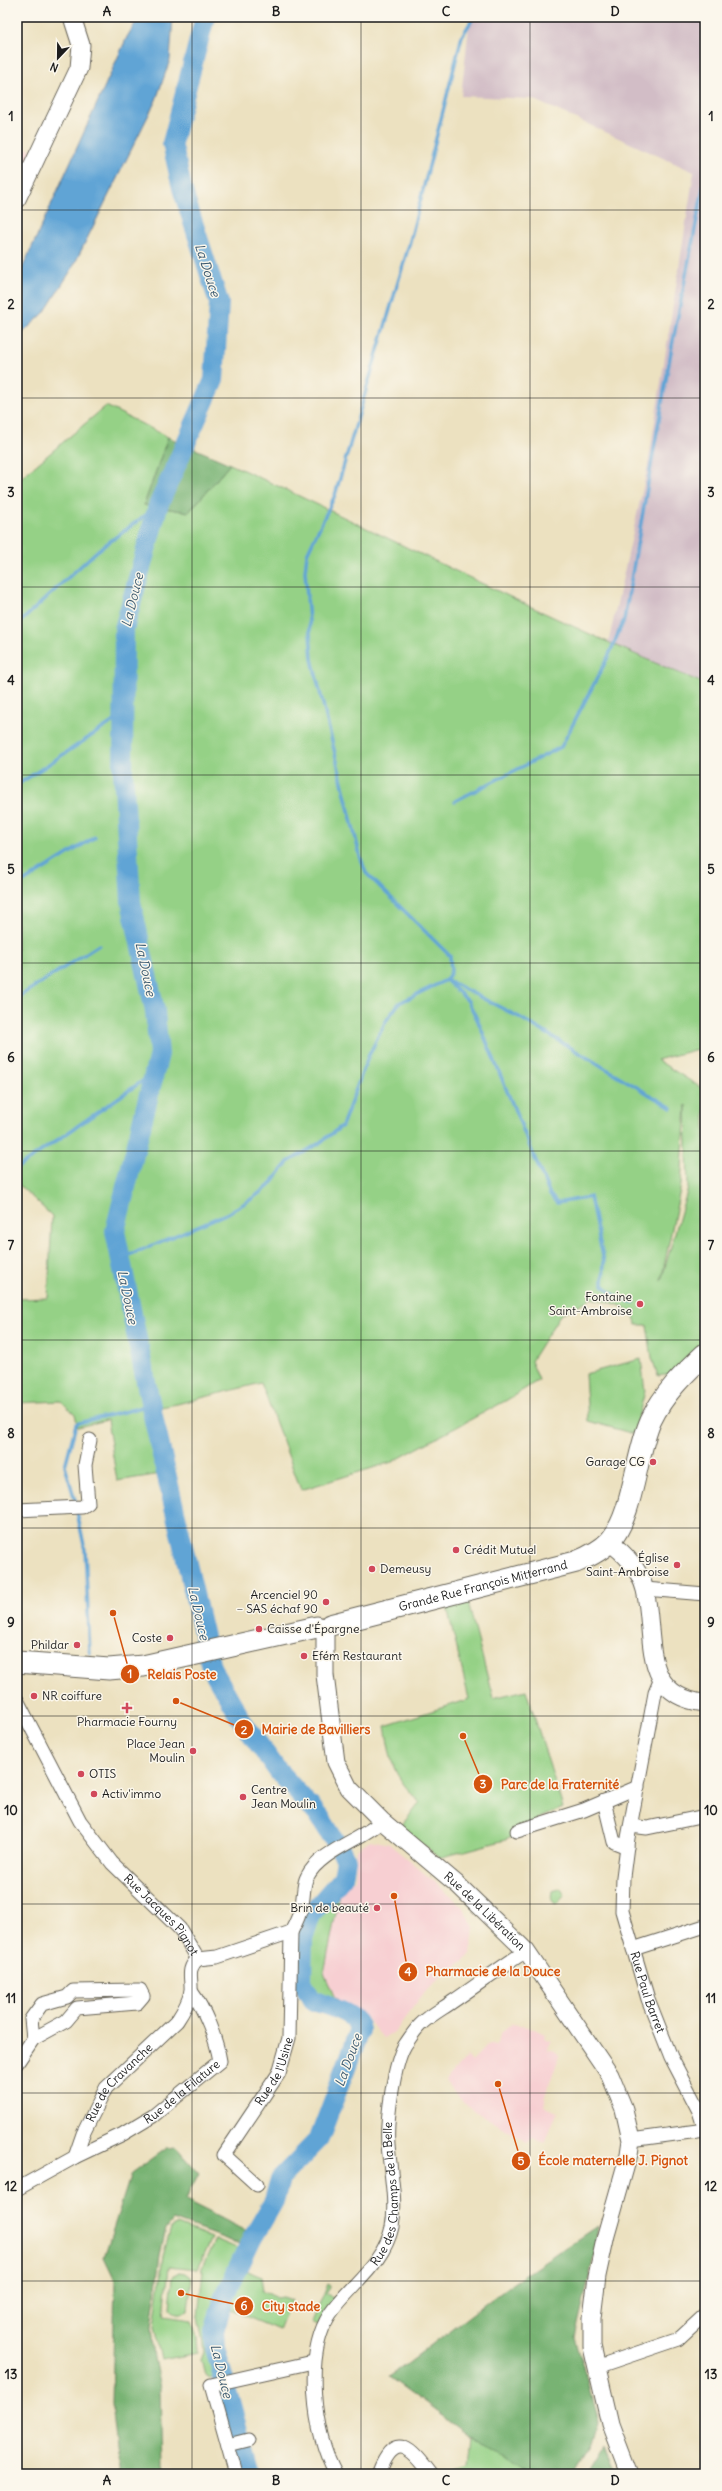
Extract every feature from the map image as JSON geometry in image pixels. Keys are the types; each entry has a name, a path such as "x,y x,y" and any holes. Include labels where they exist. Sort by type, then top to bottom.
{"main road":[{"name":"Grande Rue François Mitterrand","path":"17,1662 109,1669 143,1666 229,1647 324,1629 576,1562 609,1542 619,1527 643,1443 657,1409 676,1381 705,1354"}],"street":[{"path":"17,199 79,68 81,45 72,17"},
{"path":"17,1510 82,1507 88,1503 85,1465 90,1440"},
{"path":"609,1542 631,1561 645,1589 654,1661 660,1681 684,1698 705,1703"},
{"path":"645,1589 705,1594"},
{"name":"Rue de la Libération","path":"324,1629 325,1675 336,1762 349,1788 382,1821 458,1884 526,1951 610,2075 624,2109 631,2140 626,2169 606,2235 597,2276 592,2318 592,2346 610,2424 630,2474"},
{"name":"Rue Paul Barret","path":"660,1681 655,1693 627,1846 622,1911 648,1999 671,2057 699,2111 705,2130"},
{"name":"Rue Jacques Pignot","path":"17,1700 80,1821 112,1863 180,1929 198,1959 217,1957 291,1932"},
{"path":"517,1831 584,1810 638,1787"},
{"path":"604,1801 614,1842 627,1846"},
{"path":"631,1826 648,1828 705,1816"},
{"path":"291,1932 302,1905 306,1878 312,1867 349,1842 371,1831 382,1821"},
{"path":"633,1949 705,1926"},
{"name":"Rue de l'Usine","path":"257,2184 224,2155 279,2073 289,2038 291,1932"},
{"name":"Rue des Champs de la Belle","path":"336,2474 329,2461 321,2436 314,2362 320,2333 331,2314 373,2266 387,2244 392,2226 393,2202 388,2142 396,2066 404,2046 421,2024 526,1951"},
{"name":"Rue de Cravanche","path":"75,2157 83,2134 106,2088 178,2021 185,2009 191,1991 189,1974 191,1965 198,1959"},
{"path":"17,2063 33,2039 66,2021 77,2008 137,2003 143,1996 140,1990 73,1991 67,1997 42,2004 31,2020 33,2039"},
{"name":"Rue de la Filature","path":"75,2157 123,2134 153,2116 220,2061 218,2050 198,2002 191,1991"},
{"path":"631,2140 705,2130"},
{"path":"17,2189 75,2157"},
{"path":"596,2367 679,2339 705,2315"},
{"path":"236,2474 238,2443 210,2385 314,2362"},
{"path":"377,2473 386,2454 394,2449 404,2448 414,2453 430,2474"}],"shaded area":[{"path":"470,17 705,17 705,684 608,644 648,465 694,172 532,99 461,96"},
{"path":"17,146 32,150 17,182"},
{"path":"370,1840 389,1844 411,1862 462,1906 474,1927 471,1954 427,1989 395,2031 383,2038 362,2013 352,2010 334,1996 324,1973 340,1893 355,1879 357,1849"},
{"path":"511,2024 528,2026 545,2034 544,2038 551,2041 548,2049 555,2051 560,2056 548,2086 544,2106 557,2112 545,2143 532,2137 526,2142 462,2102 445,2081 467,2056 472,2062 489,2044 496,2046 501,2031"}],"green space":[{"path":"106,406 168,437 144,505 189,512 230,464 585,632 705,684 705,1047 657,1060 705,1090 705,1341 671,1374 658,1376 652,1358 647,1325 636,1325 635,1318 631,1313 620,1306 592,1298 560,1315 531,1361 539,1380 507,1400 392,1462 301,1490 261,1383 177,1404 144,1410 161,1474 117,1481 107,1420 78,1427 75,1414 61,1401 17,1403 17,1299 48,1298 52,1216 17,1183 17,481","holes":["686,1105 688,1188 661,1281 681,1185"]},
{"path":"168,437 230,464 189,512 144,505"},
{"path":"641,1359 645,1391 634,1434 588,1421 585,1374"},
{"path":"468,1602 493,1698 526,1690 563,1808 537,1819 539,1827 505,1840 439,1858 400,1827 420,1803 403,1784 394,1768 389,1751 385,1726 469,1699 447,1607"},
{"path":"560,1888 565,1895 556,1905 551,1899 552,1890"},
{"path":"335,1893 340,1893 324,1973 334,1996 352,2010 320,2000 308,1984 307,1935 323,1905"},
{"path":"176,2147 199,2173 185,2200 251,2233 245,2246 173,2220 166,2229 160,2255 151,2327 154,2358 160,2388 162,2467 164,2474 120,2474 112,2403 115,2280 104,2257 131,2174 167,2148"},
{"path":"177,2225 211,2238 197,2269 169,2266 164,2316 192,2320 197,2338 198,2353 161,2360 154,2327 163,2256 171,2228"},
{"path":"598,2226 594,2256 575,2337 598,2422 592,2444 574,2474 527,2474 490,2451 389,2377 506,2288"},
{"path":"215,2239 244,2251 220,2302 213,2323 213,2343 221,2375 209,2378 205,2376 201,2360 204,2352 198,2316 203,2270 201,2270"},
{"path":"246,2270 261,2277 263,2290 276,2298 282,2297 291,2300 279,2330 228,2309"},
{"path":"180,2272 186,2273 192,2278 188,2311 183,2313 174,2312 170,2308 173,2276"},
{"path":"328,2283 331,2285 326,2293 336,2301 318,2325 312,2322"},
{"path":"472,2438 527,2474 453,2474 469,2469"},
{"path":"605,2445 616,2474 588,2474 589,2471"}],"water":[{"path":"139,17 173,17 170,60 156,100 72,269 44,313 17,338 17,280 127,37"}],"waterway":[{"name":"La Douce","path":"205,17 172,143 182,188 219,303 214,380 158,506 124,629 123,770 131,902 155,1011 159,1054 115,1231 153,1416 211,1667 242,1721 278,1771 320,1817 346,1859 343,1877 311,1914 303,1938 302,1982 312,2000 348,2014 358,2024 360,2030 319,2139 280,2179 274,2201 252,2239 225,2296 214,2331 215,2348 250,2474"},
{"path":"120,1259 228,1213 250,1200 269,1186 288,1162 318,1144 342,1126 368,1057 386,1021 399,1003 446,980 451,972 450,956 366,873 360,856 312,659 305,571 307,554 335,495 409,245 462,36 474,17"},
{"path":"455,801 561,747 608,657 624,620 672,346 705,179"},
{"path":"17,625 97,551 158,506"},
{"path":"17,785 123,715"},
{"path":"17,886 95,837"},
{"path":"17,998 99,945"},
{"path":"446,980 468,1001 478,1021 550,1195 557,1203 590,1197 604,1261 603,1285 619,1299 634,1302"},
{"path":"449,981 519,1017 672,1108"},
{"path":"17,1168 154,1073"},
{"path":"75,1500 65,1466 76,1424 151,1404"},
{"path":"77,1512 85,1550 90,1653"}],"place":[{"name":"Fontaine Saint-Ambroise","path":"640,1304"},
{"name":"Garage CG","path":"653,1462"},
{"name":"Crédit Mutuel","path":"456,1550"},
{"name":"Église Saint-Ambroise","path":"677,1565"},
{"name":"Demeusy","path":"372,1569"},
{"name":"Arcenciel 90 – SAS échaf 90","path":"326,1602"},
{"name":"Relais Poste","path":"113,1613"},
{"name":"Caisse d'Épargne","path":"259,1629"},
{"name":"Coste","path":"170,1638"},
{"name":"Phildar","path":"77,1645"},
{"name":"Efém Restaurant","path":"304,1656"},
{"name":"NR coiffure","path":"34,1696"},
{"name":"Mairie de Bavilliers","path":"176,1701"},
{"name":"Pharmacie Fourny","path":"127,1708"},
{"name":"Parc de la Fraternité","path":"463,1736"},
{"name":"Place Jean Moulin","path":"193,1751"},
{"name":"OTIS","path":"81,1774"},
{"name":"Activ'immo","path":"94,1794"},
{"name":"Centre Jean Moulin","path":"243,1797"},
{"name":"Pharmacie de la Douce","path":"394,1896"},
{"name":"Brin de beauté","path":"377,1908"},
{"name":"École maternelle J. Pignot","path":"498,2084"},
{"name":"City stade","path":"181,2293"}]}
